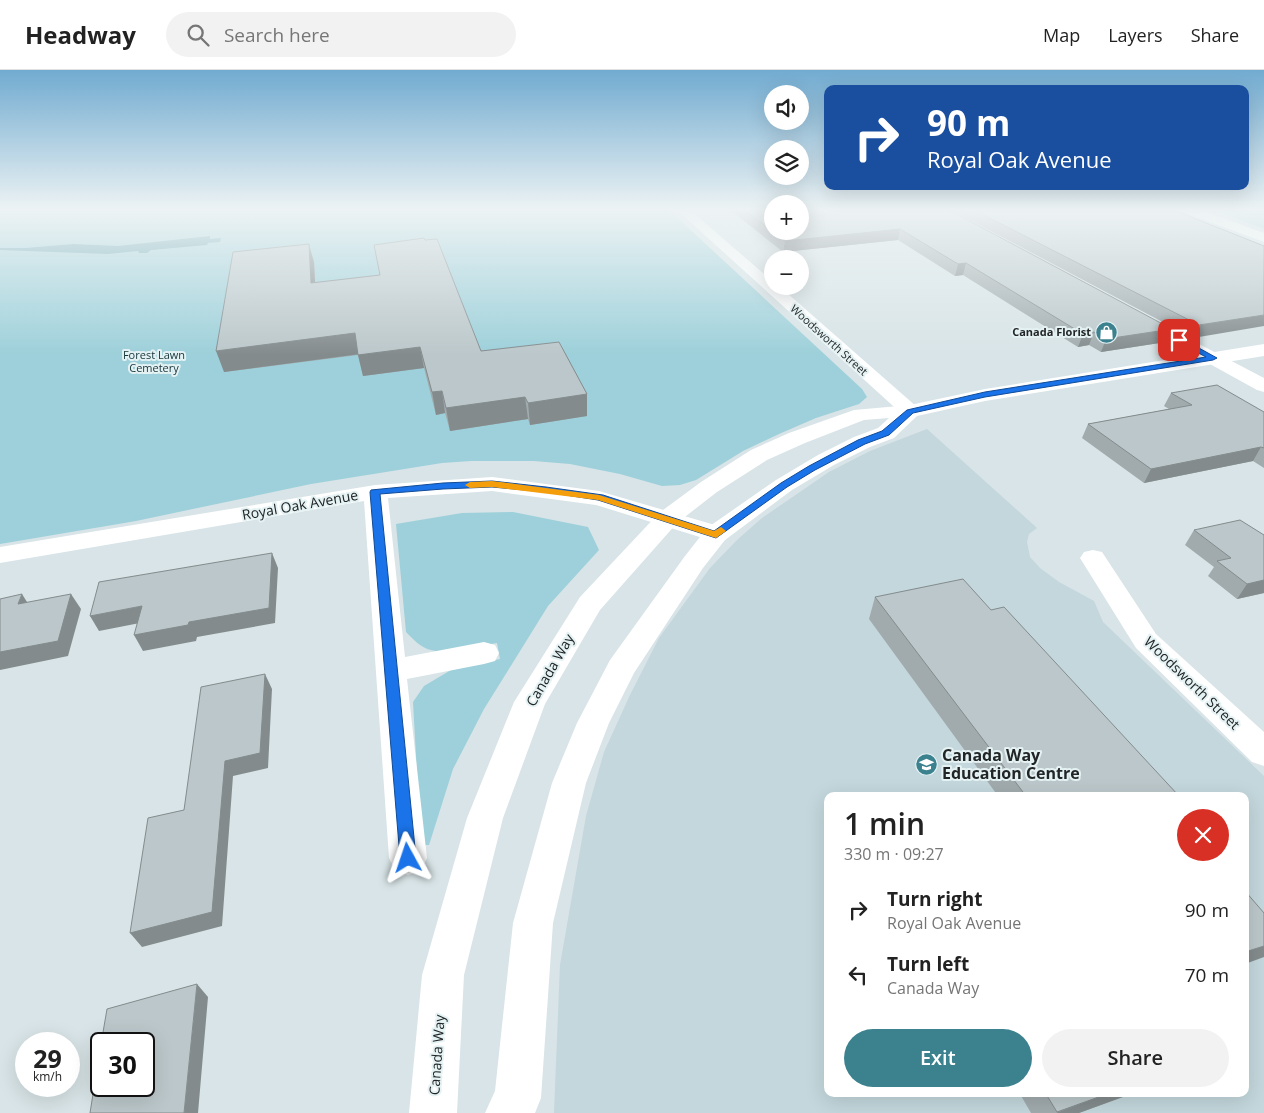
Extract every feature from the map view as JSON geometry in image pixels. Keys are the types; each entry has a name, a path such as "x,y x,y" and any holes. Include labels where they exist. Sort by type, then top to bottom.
{"street":[{"name":"Woodsworth Street","path":"737,258 910,411"},
{"path":"1122,309 1264,386"},
{"name":"Canada Way","path":"433,1113 443,975 485,818 530,702 590,604 668,518 718,481 759,455 789,441 861,414 910,411 985,395 1264,350"},
{"path":"509,1113 518,1098 533,923 569,783 593,723 620,668 694,562 716,534 801,475 862,442 886,433 910,411"},
{"name":"Royal Oak Avenue","path":"0,554 375,492 492,484 599,498 716,534"},
{"path":"375,492 408,858"},
{"name":"Woodsworth Street","path":"1093,558 1146,641 1264,752"},
{"path":"392,671 484,653"}],"shaded area":[{"name":"Canada Way Education Centre","path":"927,429 1037,528 1029,534 1027,542 1030,557 1040,568 1059,582 1094,601 1103,622 1264,776 1264,1113 554,1113 560,965 586,816 604,752 659,638 710,568 762,518 829,472 870,451"}],"green space":[{"name":"Forest Lawn Cemetery","path":"0,258 720,258 862,389 867,397 859,404 816,418 779,434 743,451 696,480 680,485 662,486 620,474 570,464 534,461 442,463 311,484 136,521 0,544"},
{"path":"513,512 588,527 599,550 548,606 484,709 453,769 429,845 421,845 413,702 424,686 451,670 500,659 497,643 456,651 439,651 431,650 417,643 406,632 396,524 462,513"}],"building":[{"path":"232,258 310,258 311,283 380,275 377,258 444,258 481,351 559,342 587,394 528,403 525,397 446,408 442,391 432,392 420,347 358,355 355,333 216,351"},
{"path":"948,258 1038,258 1172,329 1106,339 1094,332 1083,334 966,263 958,264"},
{"path":"1067,258 1264,258 1264,315 1199,325"},
{"path":"1217,385 1264,412 1264,448 1261,447 1151,469 1088,424 1192,405 1171,393"},
{"path":"1240,520 1264,535 1264,580 1247,584 1217,561 1231,558 1194,530"},
{"path":"272,553 269,608 189,622 188,625 134,635 142,606 90,616 99,582"},
{"path":"963,579 991,610 1004,607 1175,792 1023,792 875,597"},
{"path":"22,594 18,604 71,594 58,641 0,652 0,599"},
{"path":"265,674 260,753 225,761 212,912 130,933 148,818 184,810 201,687"},
{"path":"1249,896 1264,913 1264,946 1249,951"},
{"path":"197,984 184,1113 90,1113 93,1097 155,1097 155,1032 103,1032 107,1009"},
{"path":"1048,1097 1099,1097 1057,1112"}],"slow traffic":[{"path":"470,485 492,484 599,498 716,534 721,531"}],"place":[{"name":"Canada Florist","path":"1107,332"},
{"name":"Canada Way Education Centre","path":"926,764"}],"route":[{"path":"408,858 375,492 492,484 546,490 599,498 716,534 784,485 812,468 862,442 886,433 910,411 944,402 1213,358 1179,340"}]}
